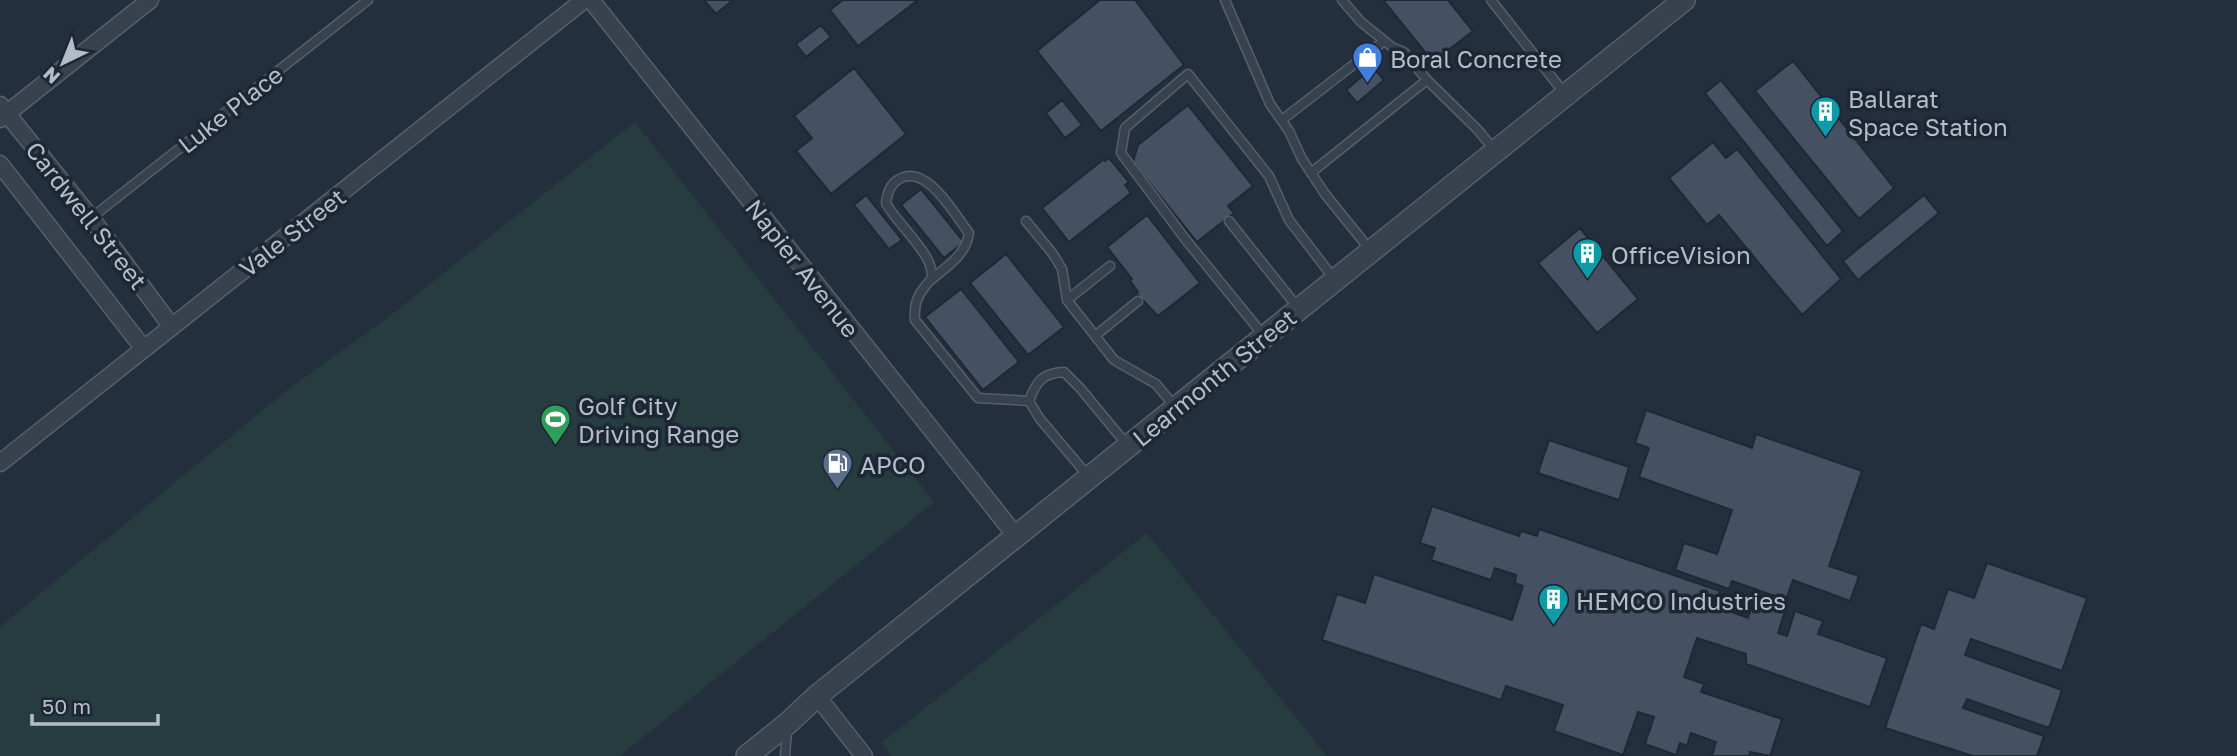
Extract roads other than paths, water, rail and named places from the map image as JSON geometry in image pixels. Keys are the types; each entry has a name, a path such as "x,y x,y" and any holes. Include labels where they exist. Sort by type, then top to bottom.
{"street":[{"path":"2,112 150,0"},
{"name":"Vale Street","path":"0,463 584,0"},
{"name":"Napier Avenue","path":"591,0 1016,536"},
{"name":"Learmonth Street","path":"747,756 817,696 1684,0"},
{"name":"Cardwell Street","path":"2,112 91,218 172,327"},
{"name":"Cardwell Street","path":"0,164 144,349"},
{"path":"817,696 864,756"}],"lane":[{"name":"Luke Place","path":"91,218 368,0"},
{"path":"1225,0 1270,104 1289,131 1301,159 1345,222 1371,251"},
{"path":"1342,0 1361,22 1384,41 1404,52 1496,151"},
{"path":"1491,0 1566,95"},
{"path":"1282,120 1384,41"},
{"path":"1265,336 1186,240 1121,153 1125,128 1188,74 1269,176 1289,220 1335,280"},
{"path":"1312,172 1427,79"},
{"path":"930,280 931,267 922,251 886,203 891,186 908,176 918,176 928,181 969,233 968,244 960,256 930,280 920,292 914,310 915,320 978,398 1028,401"},
{"path":"1026,220 1062,269 1067,300 1114,360 1156,384 1176,408"},
{"path":"1228,221 1299,309"},
{"path":"1067,300 1110,266"},
{"path":"1095,336 1138,301"},
{"path":"1028,401 1035,386 1049,373 1064,372 1128,446"},
{"path":"1028,401 1089,477"},
{"path":"785,756 787,724"}],"place":[{"name":"Boral Concrete","path":"1367,85"},
{"name":"Ballarat Space Station","path":"1825,139"},
{"name":"OfficeVision","path":"1588,281"},
{"name":"Golf City Driving Range","path":"555,446"},
{"name":"APCO","path":"837,491"},
{"name":"HEMCO Industries","path":"1553,627"}]}
